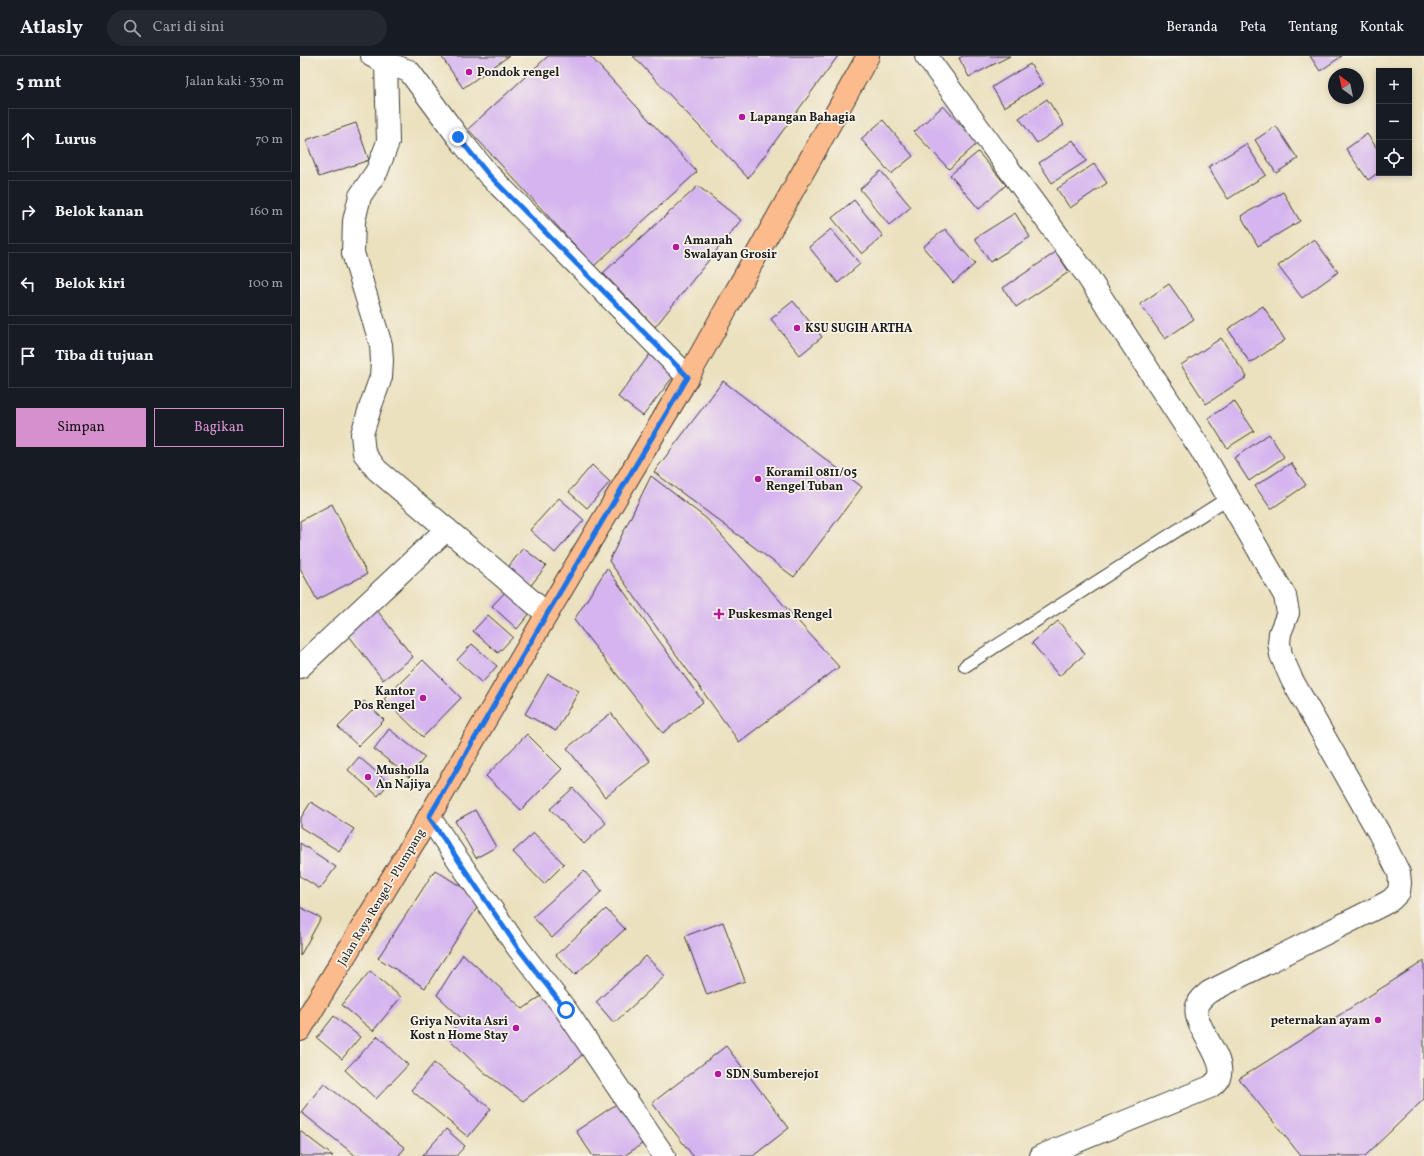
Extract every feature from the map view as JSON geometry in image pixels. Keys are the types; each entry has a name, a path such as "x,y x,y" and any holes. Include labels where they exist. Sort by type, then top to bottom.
{"main road":[{"name":"Jalan Raya Rengel - Plumpang","path":"300,1030 429,817 547,614 688,377 868,56"}],"street":[{"path":"926,56 1086,274 1200,450 1285,596 1288,613 1280,633 1279,643 1281,655 1292,680 1379,833 1399,873 1399,892 1382,905 1209,992 1201,998 1197,1007 1197,1016 1220,1066 1219,1078 1210,1088 1041,1156"},
{"path":"547,614 377,470 364,453 362,434 370,405 381,377 382,361 381,345 353,252 354,221 360,196 377,171 388,142 380,59 409,71 458,137 488,174 688,377"},
{"path":"300,667 447,529"},
{"path":"429,817 518,948 566,1010 664,1156"}],"lane":[{"path":"965,666 1228,498"}],"building":[{"name":"Pondok rengel","path":"441,56 509,56 463,88"},
{"path":"548,56 590,56 697,172 594,266 468,129"},
{"name":"Lapangan Bahagia","path":"633,56 838,56 748,178"},
{"path":"963,56 1010,56 969,77 959,58"},
{"path":"1310,56 1342,56 1320,71"},
{"path":"1030,64 1043,84 1004,107 992,87"},
{"path":"1047,99 1064,125 1037,143 1019,118"},
{"path":"943,106 978,143 949,169 914,132"},
{"path":"883,120 913,156 891,174 861,139"},
{"path":"356,123 369,160 319,177 306,140"},
{"path":"1276,126 1298,159 1276,173 1255,140"},
{"path":"1367,134 1376,147 1376,174 1368,180 1346,149"},
{"path":"1073,140 1086,161 1052,183 1039,163"},
{"path":"1246,144 1266,175 1228,199 1208,167"},
{"path":"978,152 1006,185 979,209 950,175"},
{"path":"1094,164 1107,183 1070,208 1057,189"},
{"path":"881,171 911,207 889,225 860,189"},
{"name":"Amanah Swalayan Grosir","path":"698,186 741,220 655,327 603,273"},
{"path":"1283,192 1300,221 1258,246 1241,216"},
{"path":"854,200 883,236 862,254 832,218"},
{"path":"1015,213 1030,237 990,262 975,238"},
{"path":"831,229 860,264 838,283 809,247"},
{"path":"945,229 975,264 953,283 923,247"},
{"path":"1314,239 1338,272 1302,298 1278,266"},
{"path":"1056,252 1069,272 1016,307 1003,288"},
{"path":"1169,284 1194,319 1165,339 1140,304"},
{"name":"KSU SUGIH ARTHA","path":"793,301 822,337 800,355 771,319"},
{"path":"1263,306 1285,340 1250,363 1228,329"},
{"path":"1221,338 1247,377 1206,404 1181,365"},
{"path":"650,354 676,373 643,416 618,397"},
{"name":"Koramil 0811/05 Rengel Tuban","path":"723,381 862,487 794,577 654,472"},
{"path":"1234,401 1254,431 1227,448 1208,418"},
{"path":"1269,434 1284,457 1249,481 1234,458"},
{"path":"1291,463 1306,485 1271,509 1255,486"},
{"path":"592,465 610,482 587,508 569,492"},
{"name":"Puskesmas Rengel","path":"651,476 707,519 839,667 739,742 609,561"},
{"path":"559,498 584,520 555,553 530,530"},
{"path":"332,504 367,574 317,600 300,568 300,521"},
{"path":"523,548 546,566 529,588 506,570"},
{"path":"607,568 703,702 663,733 574,620"},
{"path":"507,590 531,612 517,629 492,606"},
{"path":"373,605 413,657 383,680 343,628"},
{"path":"488,615 513,637 498,653 473,631"},
{"path":"1058,621 1085,654 1059,676 1032,643"},
{"path":"472,644 497,666 482,683 457,660"},
{"name":"Kantor Pos Rengel","path":"423,660 461,698 423,737 384,699"},
{"path":"548,674 579,691 556,731 525,714"},
{"path":"364,701 384,720 358,746 338,727"},
{"path":"611,713 650,761 605,797 567,748"},
{"path":"389,729 425,757 409,777 374,749"},
{"path":"527,734 562,769 521,810 486,776"},
{"name":"Musholla An Najiya","path":"359,757 389,783 378,796 348,770"},
{"path":"573,788 606,823 584,844 550,809"},
{"path":"311,802 354,829 339,851 300,827 300,819"},
{"path":"475,810 496,847 476,858 455,821"},
{"path":"534,833 564,864 544,884 513,852"},
{"path":"300,843 336,867 320,889 300,876"},
{"path":"435,870 482,900 425,988 378,958"},
{"path":"584,871 602,891 552,938 533,917"},
{"path":"300,907 321,918 300,956"},
{"path":"606,909 625,929 575,975 556,955"},
{"path":"723,922 745,981 707,995 685,936"},
{"name":"Griya Novita Asri Kost n Home Stay","path":"463,954 523,1009 544,994 593,1045 573,1063 523,1101 484,1072 448,1038 461,1018 437,995"},
{"path":"646,956 665,976 614,1023 596,1002"},
{"name":"peternakan ayam","path":"1424,961 1424,1099 1365,1156 1301,1156 1239,1079"},
{"path":"370,971 401,997 373,1031 342,1005"},
{"path":"334,1016 360,1037 342,1059 317,1038"},
{"path":"378,1036 408,1065 376,1099 345,1070"},
{"name":"SDN Sumberejo1","path":"726,1046 789,1128 753,1156 693,1156 652,1103"},
{"path":"434,1063 491,1109 468,1137 411,1090"},
{"path":"324,1083 405,1148 398,1156 356,1156 301,1112"},
{"path":"621,1101 648,1140 624,1156 593,1156 576,1131"},
{"path":"446,1129 465,1146 456,1156 422,1156"},
{"path":"300,1131 333,1156 300,1156"}],"place":[{"name":"Pondok rengel","path":"469,72"},
{"name":"Lapangan Bahagia","path":"742,117"},
{"name":"Amanah Swalayan Grosir","path":"676,247"},
{"name":"KSU SUGIH ARTHA","path":"797,328"},
{"name":"Koramil 0811/05 Rengel Tuban","path":"758,479"},
{"name":"Puskesmas Rengel","path":"719,614"},
{"name":"Kantor Pos Rengel","path":"423,698"},
{"name":"Musholla An Najiya","path":"368,777"},
{"name":"peternakan ayam","path":"1378,1020"},
{"name":"Griya Novita Asri Kost n Home Stay","path":"516,1028"},
{"name":"SDN Sumberejo1","path":"718,1074"}],"route":[{"path":"458,137 488,174 688,377 547,614 429,817 518,948 566,1010"}]}
